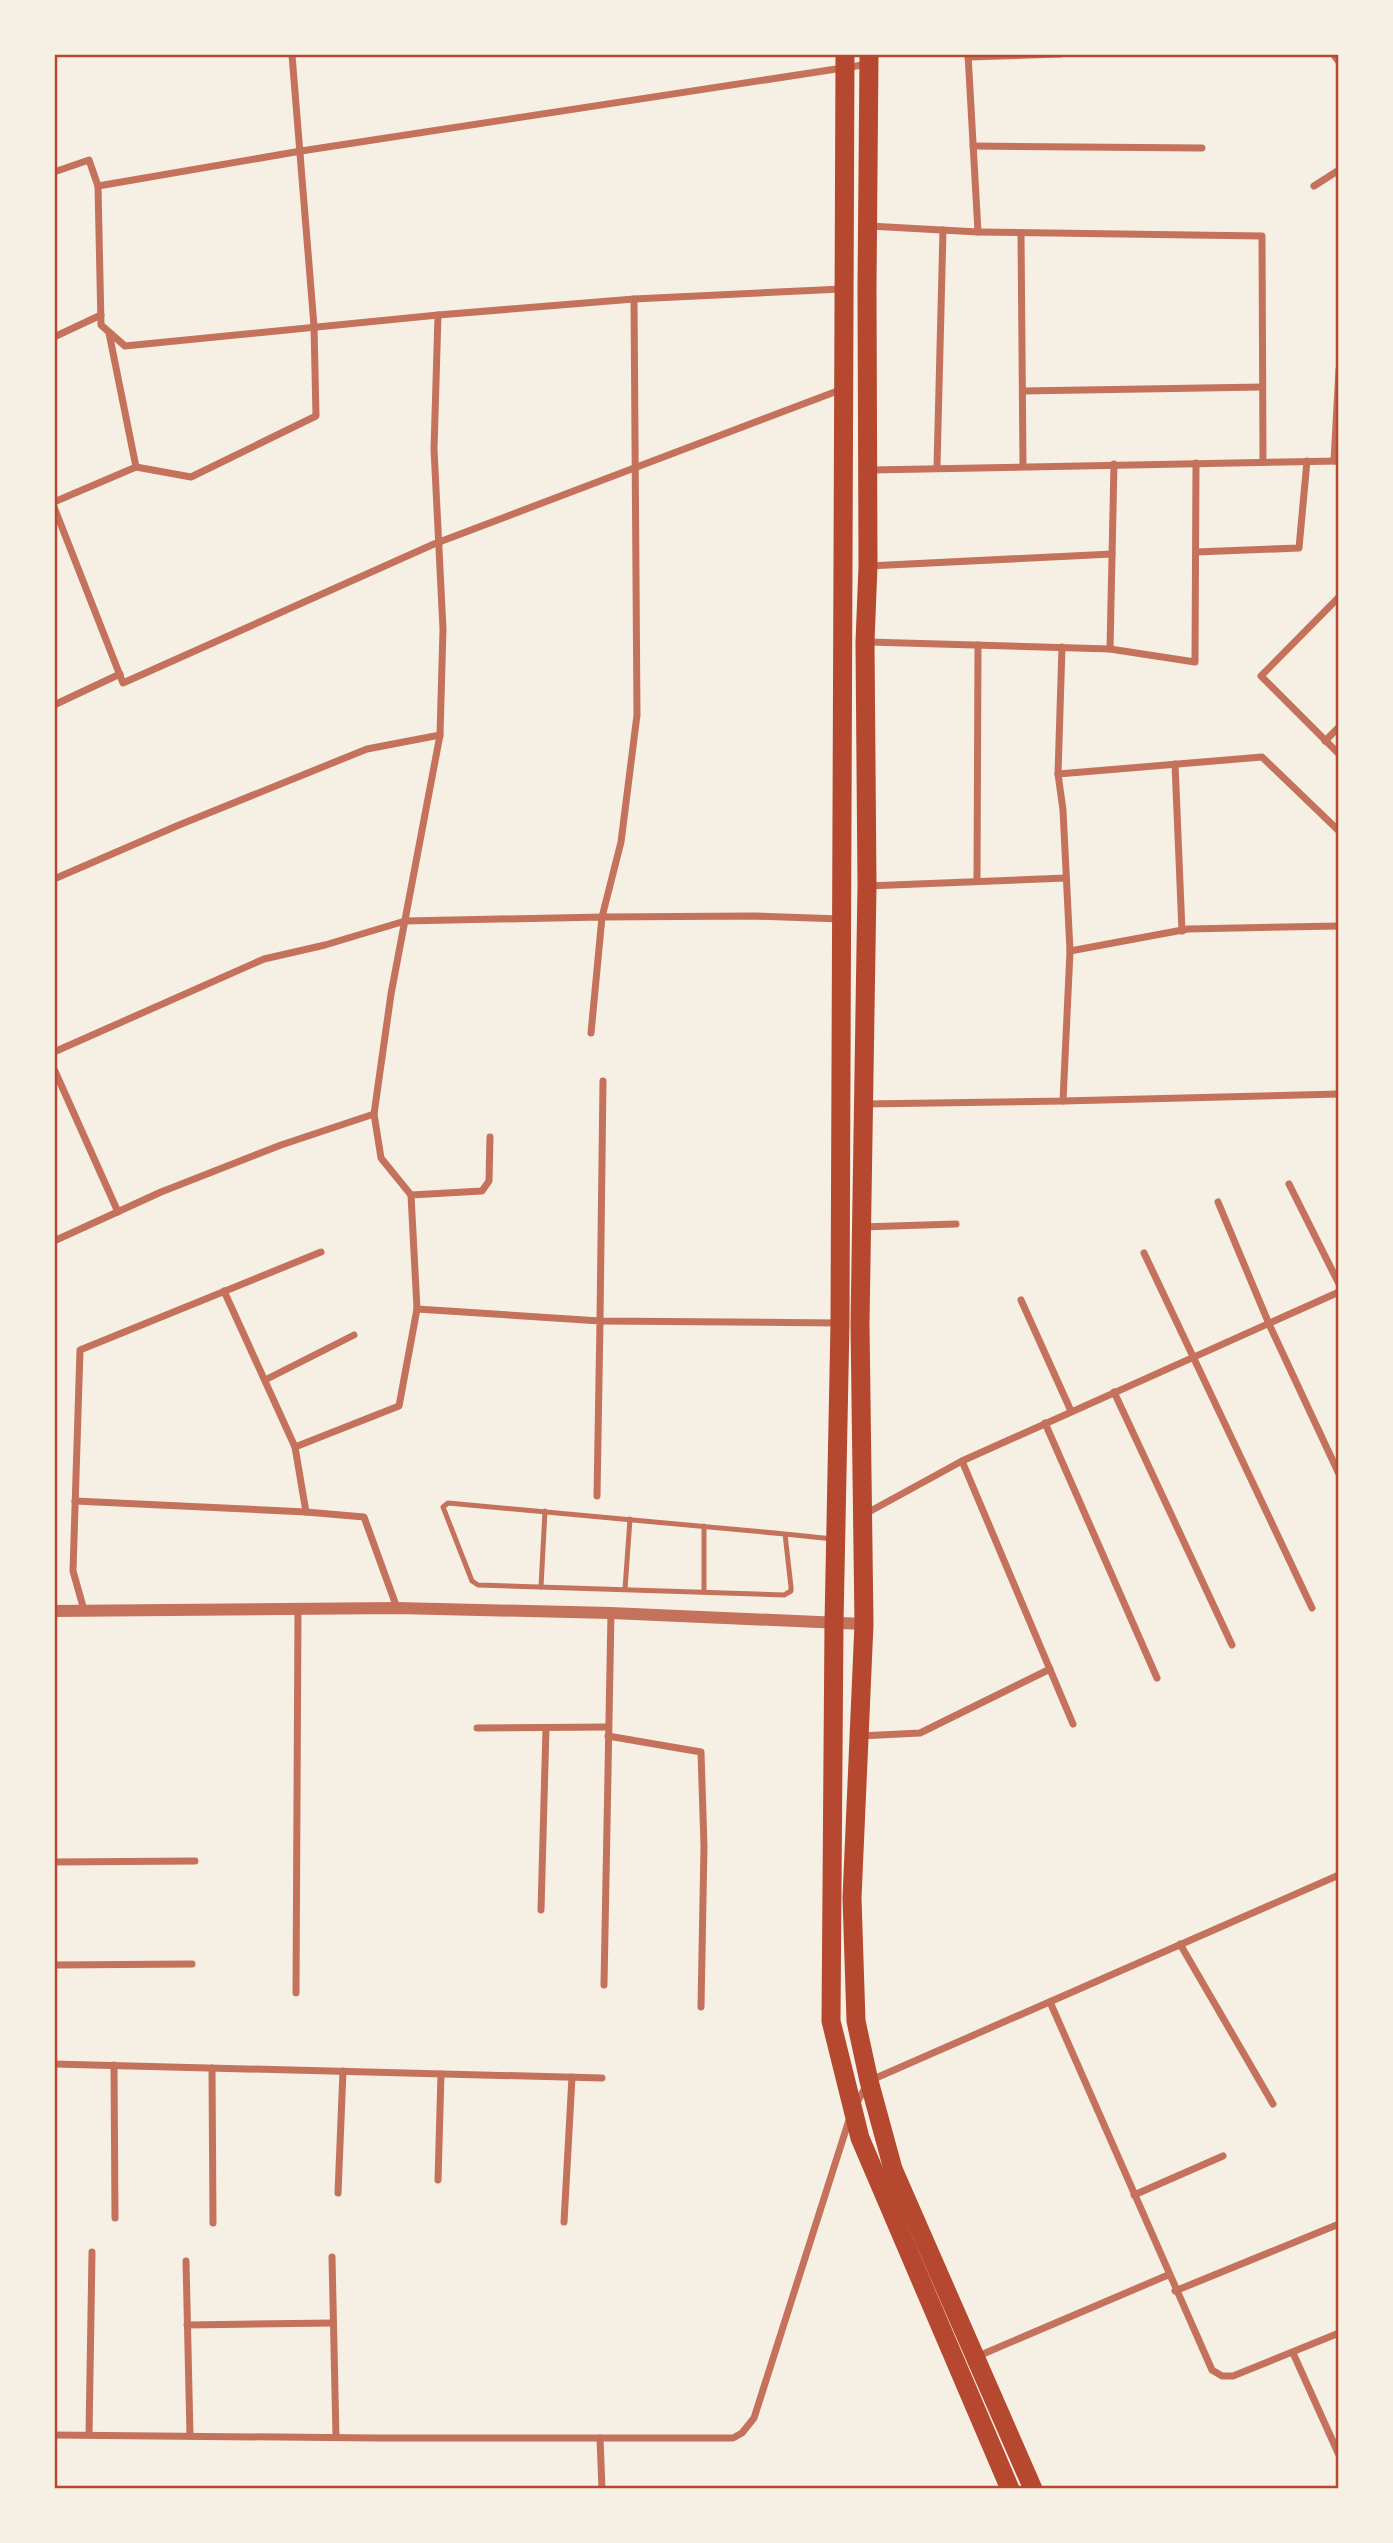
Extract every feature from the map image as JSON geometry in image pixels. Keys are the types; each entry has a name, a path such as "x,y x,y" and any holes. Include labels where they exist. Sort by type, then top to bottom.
{"highway":[{"path":"869,59 868,566 865,642 867,886 860,1324 864,1624 852,1898 856,2021 892,2169 1033,2489"},
{"path":"845,61 840,1323 834,1623 831,2021 860,2138 1010,2489"}],"street":[{"path":"978,232 968,56 1061,54"},
{"path":"1333,54 1339,62"},
{"path":"292,55 314,326 316,416 191,477 136,467 54,504 123,683 440,542 844,388"},
{"path":"99,186 869,59"},
{"path":"973,146 1202,148"},
{"path":"54,172 89,160 99,186 101,325 125,346 314,326 634,299 843,289"},
{"path":"1314,186 1339,170"},
{"path":"869,226 978,232 1262,236 1263,462"},
{"path":"937,467 943,230"},
{"path":"1021,233 1023,466"},
{"path":"590,1033 602,917 621,842 637,715 634,299"},
{"path":"54,337 101,315"},
{"path":"295,1447 399,1406 417,1309 411,1195 381,1158 374,1114 391,994 440,736 443,629 434,449 438,315"},
{"path":"108,332 136,467"},
{"path":"868,470 1336,461 1339,369"},
{"path":"1023,391 1262,387"},
{"path":"1196,552 1299,548 1307,461"},
{"path":"865,642 1110,649 1195,662 1196,463"},
{"path":"1110,649 1114,464"},
{"path":"868,566 1112,554"},
{"path":"1339,597 1261,676 1339,754"},
{"path":"977,881 978,645"},
{"path":"1062,647 1058,774 1063,810 1070,951 1063,1101"},
{"path":"54,705 120,674"},
{"path":"1325,741 1339,727"},
{"path":"54,879 368,749 440,736"},
{"path":"1058,774 1262,757 1339,831"},
{"path":"1175,764 1182,931"},
{"path":"867,886 1066,878"},
{"path":"54,1052 264,959 325,945 405,921 753,916 841,919"},
{"path":"1070,951 1182,931 1339,926"},
{"path":"54,1069 118,1212"},
{"path":"597,1496 603,1081"},
{"path":"865,1104 1339,1094"},
{"path":"54,1241 162,1192 281,1145 374,1114"},
{"path":"411,1195 482,1191 489,1181 490,1137"},
{"path":"1289,1184 1339,1284"},
{"path":"1218,1202 1269,1324 1339,1474"},
{"path":"862,1227 956,1224"},
{"path":"84,1610 73,1571 80,1350 321,1252"},
{"path":"1144,1253 1312,1608"},
{"path":"224,1291 295,1447 306,1511"},
{"path":"862,1516 962,1461 1339,1292"},
{"path":"1021,1300 1071,1411"},
{"path":"417,1309 600,1321 840,1323"},
{"path":"265,1380 354,1335"},
{"path":"1114,1392 1232,1645"},
{"path":"1045,1423 1157,1678"},
{"path":"962,1461 1073,1724"},
{"path":"75,1501 306,1511 364,1517 397,1608"},
{"path":"54,1611 397,1608 611,1613 864,1624"},
{"path":"296,1993 298,1609"},
{"path":"604,1984 611,1613"},
{"path":"859,1736 920,1734 1050,1669"},
{"path":"477,1728 608,1727"},
{"path":"541,1910 545,1728"},
{"path":"608,1736 701,1752 704,1846 701,2007"},
{"path":"54,1862 195,1861"},
{"path":"54,2435 733,2438 742,2433 754,2418 852,2113 869,2081 1336,1876 1339,1885"},
{"path":"1180,1944 1273,2104"},
{"path":"54,1965 192,1964"},
{"path":"1050,2001 1204,2358 1212,2370 1222,2376 1233,2376 1339,2333"},
{"path":"54,2064 602,2078"},
{"path":"114,2065 115,2218"},
{"path":"212,2068 213,2223"},
{"path":"338,2193 343,2071"},
{"path":"438,2180 441,2074"},
{"path":"565,2222 572,2077"},
{"path":"1134,2195 1223,2156"},
{"path":"1175,2291 1339,2224"},
{"path":"89,2435 92,2252"},
{"path":"332,2257 336,2437"},
{"path":"186,2261 190,2436"},
{"path":"975,2357 1168,2274"},
{"path":"187,2325 333,2323"},
{"path":"1293,2353 1339,2455"},
{"path":"600,2438 602,2489"}],"lane":[{"path":"785,1534 791,1587 788,1594 475,1584 443,1507 448,1503 545,1511 785,1534 836,1540"},
{"path":"541,1587 545,1511"},
{"path":"625,1590 630,1519"},
{"path":"704,1527 704,1592"}]}
